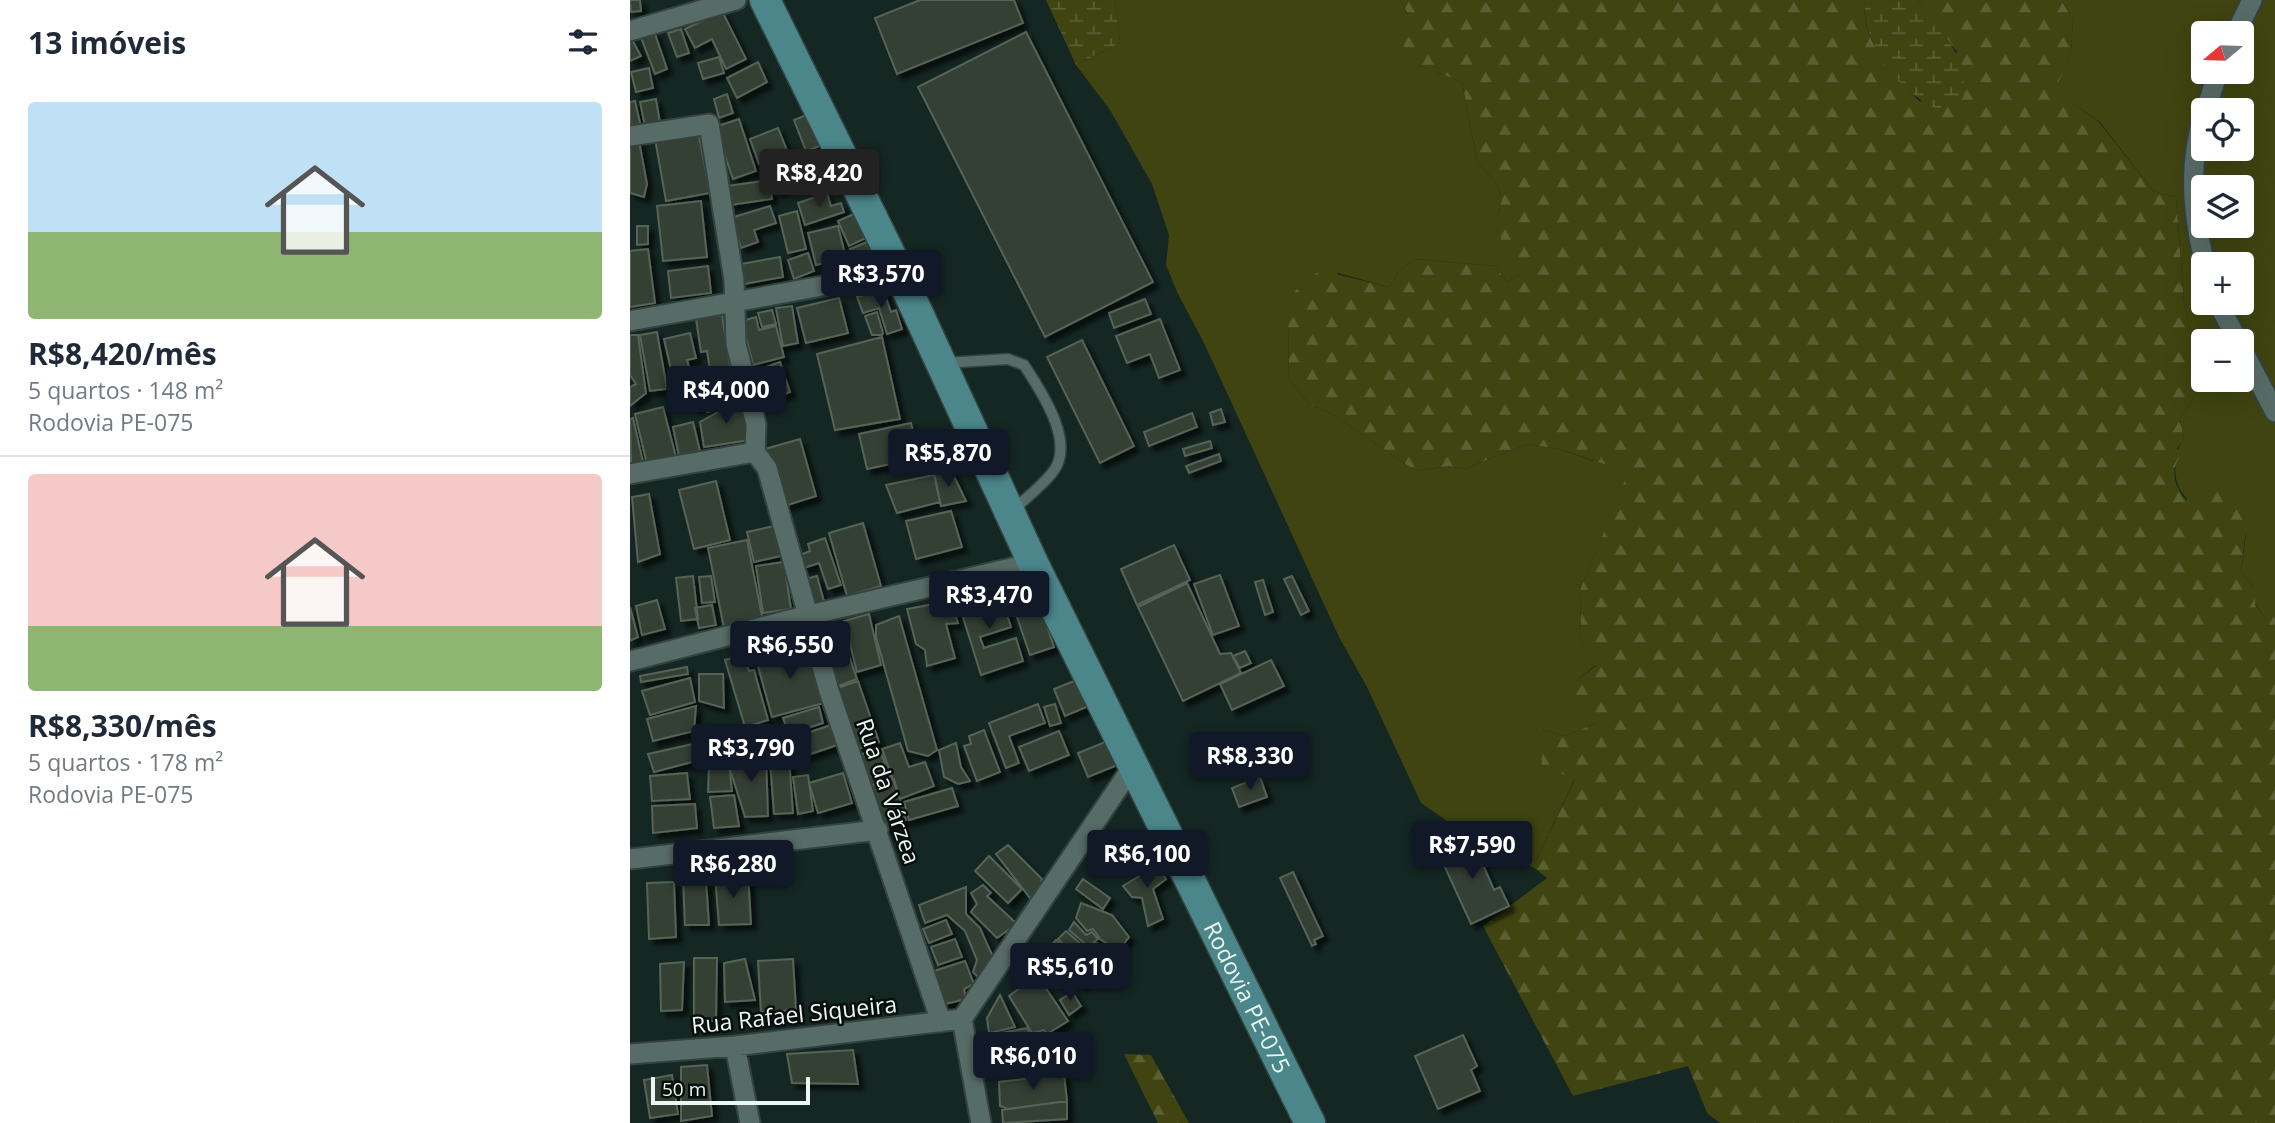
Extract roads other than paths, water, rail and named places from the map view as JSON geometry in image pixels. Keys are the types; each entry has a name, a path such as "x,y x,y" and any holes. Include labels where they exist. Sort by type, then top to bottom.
{"main road":[{"name":"Rodovia PE-075","path":"765,0 900,272 1033,563 1310,1123"}],"street":[{"path":"630,31 736,0"},
{"path":"2242,21 2252,0"},
{"name":"Rua da Várzea","path":"630,136 709,124 734,281 736,344 756,424 755,452 767,468 805,616 941,1022"},
{"path":"2196,161 2194,225 2202,252"},
{"path":"630,321 900,272"},
{"path":"2254,372 2275,412"},
{"path":"630,474 755,452"},
{"path":"630,661 805,616 1033,563"},
{"path":"981,1123 962,1019 1133,766"},
{"path":"630,859 878,830"},
{"name":"Rua Rafael Siqueira","path":"630,1054 735,1046 962,1019"},
{"path":"735,1046 750,1123"}],"lane":[{"path":"941,363 1009,359 1024,365 1058,429 1061,452 1054,472 1010,513"}]}
